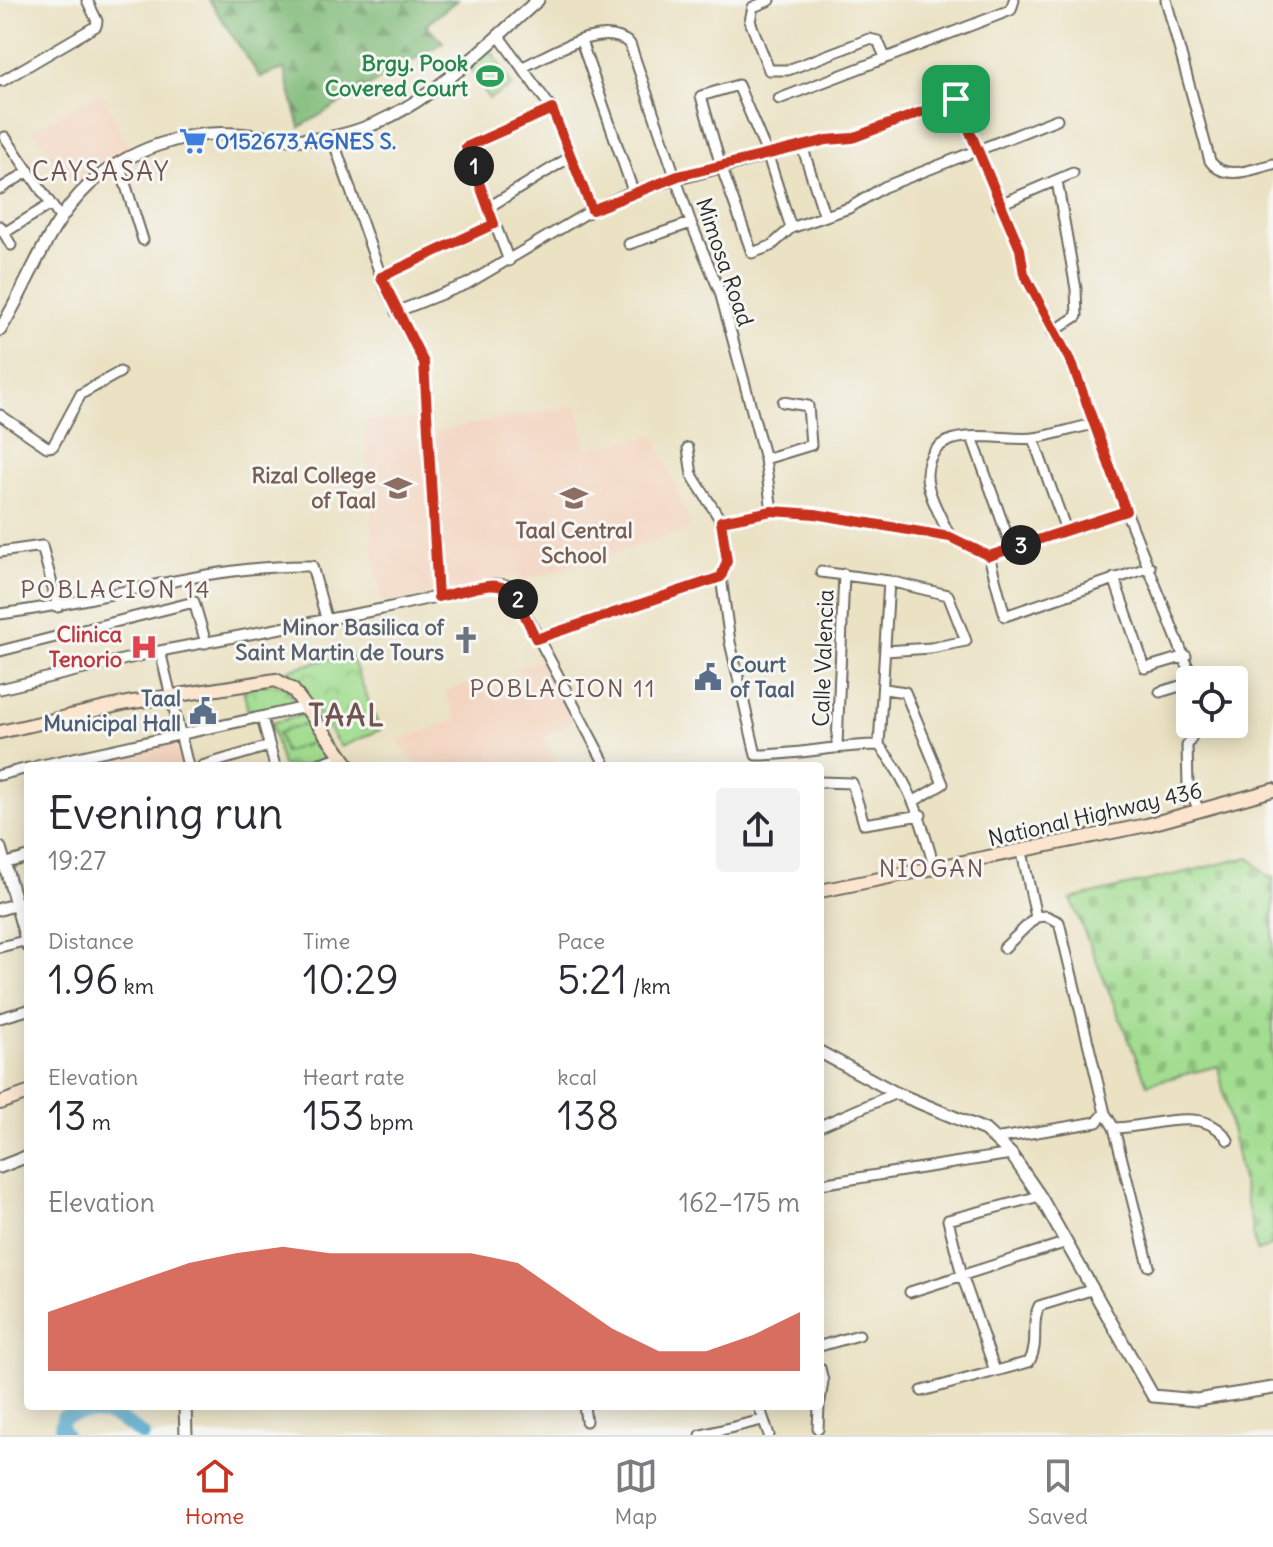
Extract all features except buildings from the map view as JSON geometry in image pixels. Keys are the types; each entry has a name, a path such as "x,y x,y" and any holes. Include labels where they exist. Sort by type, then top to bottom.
{"main road":[{"path":"0,732 169,696 276,680 288,684 345,761"},
{"name":"National Highway 436","path":"824,890 1022,852 1273,790"},
{"path":"0,1103 24,1094"}],"street":[{"path":"2,81 96,26 97,21 87,0"},
{"path":"0,330 34,261 61,219 91,184 119,164 179,137 233,133 274,138 332,137 411,106 538,0"},
{"path":"770,0 753,7 750,18 769,70 788,70 869,39 878,41 885,57"},
{"path":"779,99 1011,10 1014,0"},
{"path":"1166,0 1210,161 1220,170 1234,173 1273,164"},
{"path":"498,35 552,109 592,210"},
{"name":"Mimosa Road","path":"581,41 617,36 630,44 678,176 691,223 720,292 765,459 772,511"},
{"path":"523,67 581,41 633,191"},
{"path":"791,228 768,156 738,85 701,96 721,166 752,253 771,246 791,228 824,214 849,208 884,187 1057,119"},
{"path":"396,312 467,284 592,210 633,191 678,176 802,146 852,138 956,99 998,205 1020,249 1024,274 1073,366 1126,511 1188,666"},
{"path":"509,261 466,147 552,109"},
{"path":"5,137 61,219"},
{"path":"332,137 381,277 424,363 438,597"},
{"path":"802,146 824,214"},
{"path":"489,207 570,157"},
{"path":"119,164 143,240"},
{"path":"0,189 29,171"},
{"path":"998,205 1073,173"},
{"path":"1053,332 1077,316 1076,289 1057,181"},
{"path":"11,245 2,230 51,204"},
{"path":"629,244 691,223"},
{"path":"381,277 494,224"},
{"path":"0,415 47,447 53,446 81,394 120,372"},
{"path":"765,459 811,445 808,406 783,402"},
{"path":"950,537 926,478 930,456 938,445 952,438 1033,438 1094,424"},
{"path":"972,437 1012,549"},
{"path":"1033,438 1066,530"},
{"path":"688,448 692,475 721,521 727,561 721,577 730,642 756,755 791,755 837,745 879,745"},
{"path":"721,521 772,511 815,514 950,537 989,556 1126,511"},
{"path":"0,552 42,546 58,607"},
{"path":"989,556 1005,616 1150,567"},
{"path":"0,614 58,607 135,587 245,567 312,566 326,618"},
{"path":"821,572 889,581 948,595 966,641 931,648 885,651"},
{"name":"Calle Valencia","path":"837,745 844,574"},
{"path":"536,639 721,577"},
{"path":"1114,578 1145,668 1186,656"},
{"path":"889,581 885,689 879,745 900,770 916,800 935,870"},
{"path":"0,689 160,651 494,584 506,585 515,594 536,639 604,762"},
{"path":"0,651 194,602 206,643"},
{"path":"160,651 187,762"},
{"path":"1160,692 1176,687"},
{"path":"885,689 905,692 943,784 916,800"},
{"path":"78,761 306,707"},
{"path":"262,718 274,762"},
{"path":"1191,738 1187,746 1188,786 1199,810"},
{"path":"215,762 269,746"},
{"path":"791,755 791,762"},
{"path":"0,775 24,769"},
{"path":"824,782 852,783 864,824 921,815"},
{"path":"0,848 2,864 24,933"},
{"path":"1022,852 1036,917"},
{"path":"2,864 24,858"},
{"path":"0,909 24,902"},
{"path":"1004,948 1036,917 1046,916 1059,922 1105,1113 1114,1128 1149,1266"},
{"path":"0,947 24,943"},
{"path":"0,1018 24,1011"},
{"path":"824,1054 896,1093 985,1130 1011,1154 1040,1196 1153,1396 1197,1400 1273,1388"},
{"path":"824,1124 896,1093"},
{"path":"994,1139 1097,1122 1105,1113"},
{"path":"1114,1128 1204,1120 1221,1129 1228,1140"},
{"path":"824,1183 1011,1154"},
{"path":"0,1167 24,1158"},
{"path":"995,1371 962,1275 948,1220 1040,1196"},
{"path":"910,1292 1064,1243"},
{"path":"922,1391 1029,1362 1036,1350 1035,1313 1039,1306 1091,1290"},
{"path":"824,1345 859,1335"},
{"path":"185,1410 186,1435"},
{"path":"585,1410 586,1421"},
{"path":"760,1410 769,1435"},
{"path":"818,1429 819,1410"},
{"path":"701,1435 762,1420"}],"shaded area":[{"path":"101,92 132,154 75,193 32,130"},
{"name":"Taal Central School","path":"577,405 587,449 655,435 692,529 519,583 516,575 439,595 435,431"},
{"name":"Rizal College of Taal","path":"423,419 432,594 382,604 374,556 365,420"},
{"path":"543,660 575,721 545,736 558,762 415,762 397,741 456,720 445,691 484,678 492,697 523,685 516,668"},
{"path":"174,743 181,762 88,762"}],"green space":[{"path":"209,0 457,0 426,25 443,42 300,127 284,69 260,77"},
{"name":"Brgy. Pook Covered Court","path":"492,52 512,86 489,99 469,66"},
{"path":"350,653 380,730 341,747 287,670"},
{"path":"270,684 285,687 297,704 249,717 243,687"},
{"path":"306,714 337,755 315,762 281,762 271,723"},
{"path":"310,723 316,741 284,752 278,733"},
{"path":"1249,857 1269,878 1273,877 1273,1245 1257,1251 1218,1066 1147,1084 1071,899"}],"waterway":[{"path":"66,1435 61,1427 63,1417 87,1412 114,1417 143,1435"}],"place":[{"name":"Brgy. Pook Covered Court","path":"490,76"},
{"name":"0152673 AGNES S.","path":"193,141"},
{"name":"Rizal College of Taal","path":"398,488"},
{"name":"Taal Central School","path":"574,498"},
{"name":"Minor Basilica of Saint Martin de Tours","path":"466,640"},
{"name":"Clinica Tenorio","path":"144,647"},
{"name":"Court of Taal","path":"708,677"},
{"name":"Taal Municipal Hall","path":"203,711"}],"district":[{"name":"CAYSASAY","path":"101,172"},
{"name":"POBLACION 14","path":"116,590"},
{"name":"POBLACION 11","path":"563,689"},
{"name":"TAAL","path":"347,716"},
{"name":"NIOGAN","path":"932,869"}],"route":[{"path":"956,99 998,205 1020,249 1024,274 1073,366 1126,511 989,556 950,537 815,514 772,511 721,521 727,561 721,577 536,639 515,594 506,585 494,584 438,597 424,363 381,277 494,224 466,147 552,109 592,210 633,191 678,176 827,140 852,138 956,99"}]}
